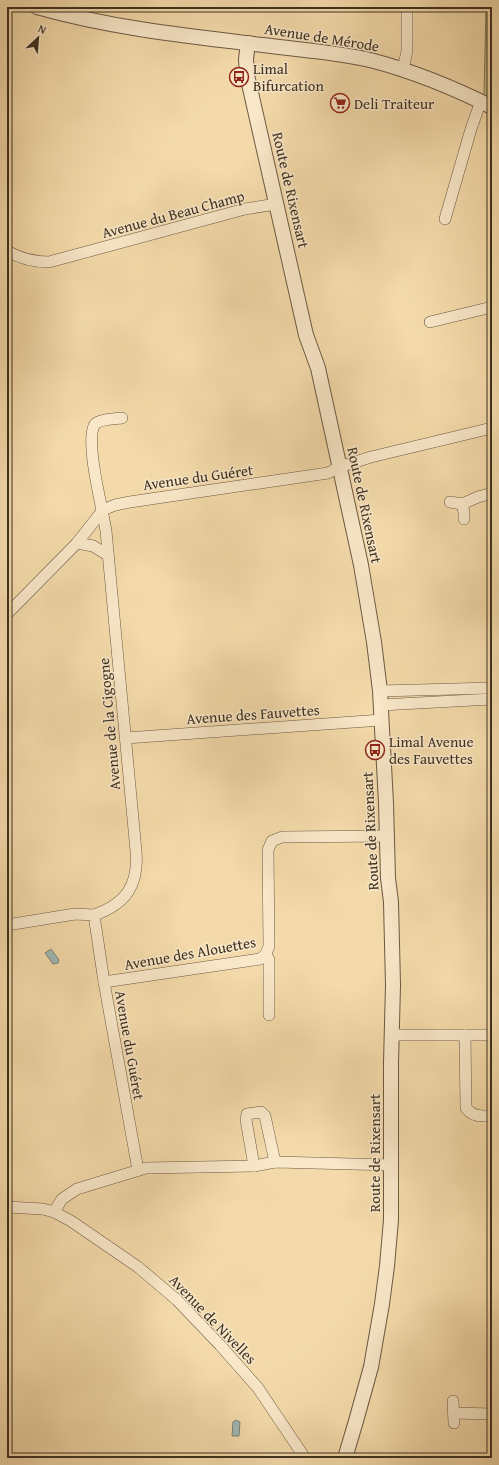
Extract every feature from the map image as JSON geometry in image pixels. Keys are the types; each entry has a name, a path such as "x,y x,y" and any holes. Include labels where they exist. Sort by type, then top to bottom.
{"street":[{"name":"Avenue de Mérode","path":"37,7 73,17 127,27 338,54 372,61 403,69 431,79 486,104 471,129 445,219"},
{"path":"403,69 407,51 407,7"},
{"name":"Route de Rixensart","path":"248,43 246,59 247,75 306,335 318,368 369,608 381,705 393,962 391,1036 391,1220 381,1312 371,1368 345,1458"},
{"name":"Avenue du Beau Champ","path":"7,251 35,262 49,262 245,209 276,204"},
{"path":"430,322 492,307"},
{"name":"Avenue de la Cigogne","path":"94,915 112,907 125,896 132,886 136,872 136,850 108,555 103,510 97,490 92,448 93,430 95,425 99,422 122,418"},
{"name":"Avenue du Guéret","path":"103,510 122,503 328,473 339,467 371,457 492,428"},
{"path":"450,502 462,504 469,500 492,493"},
{"path":"462,504 464,519"},
{"path":"7,614 77,543 103,510"},
{"path":"77,543 93,546 108,555"},
{"path":"380,691 492,688"},
{"path":"381,705 492,699"},
{"name":"Avenue des Fauvettes","path":"126,738 382,720"},
{"name":"Avenue des Alouettes","path":"104,982 260,959 266,954 269,946 268,850 272,841 282,837 387,836"},
{"path":"7,925 75,914 94,915"},
{"name":"Avenue du Guéret","path":"94,915 104,982 138,1170"},
{"path":"266,954 269,960 269,1015"},
{"path":"465,1035 466,1108 470,1113 478,1116 492,1116"},
{"path":"391,1036 492,1035"},
{"path":"254,1166 246,1120 247,1114 261,1112 264,1116 275,1162"},
{"path":"54,1212 62,1199 77,1189 146,1168 254,1166 275,1162 392,1165"},
{"name":"Avenue de Nivelles","path":"7,1207 38,1208 54,1212 71,1221 133,1263 186,1309 258,1388 305,1458"},
{"path":"453,1401 454,1418 492,1414"}],"shaded area":[{"path":"486,7 492,7 492,99 484,95"}],"water":[{"path":"51,949 59,960 58,963 53,964 45,953"},
{"path":"236,1420 240,1422 239,1436 232,1436 233,1422"}],"place":[{"name":"Limal Bifurcation","path":"239,77"},
{"name":"Deli Traiteur","path":"340,103"},
{"name":"Limal Avenue des Fauvettes","path":"375,750"}]}
